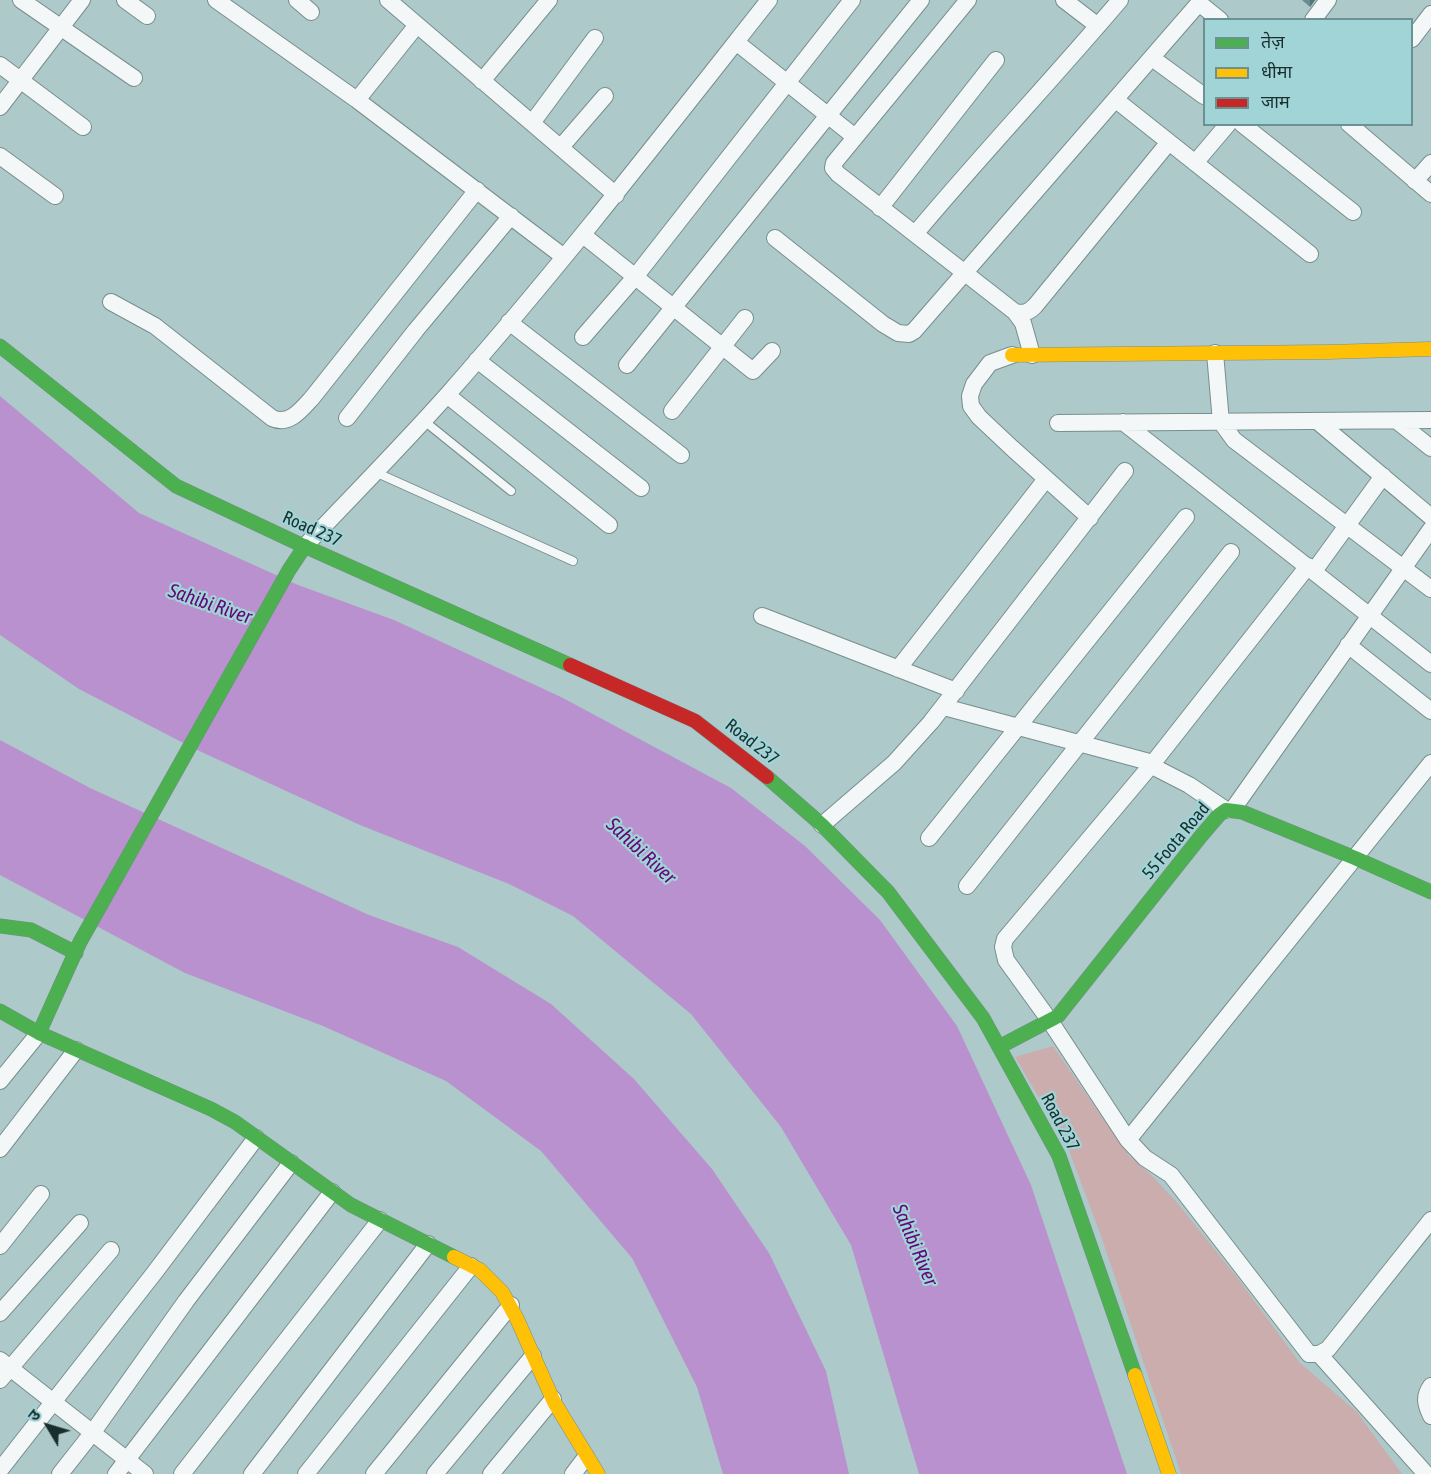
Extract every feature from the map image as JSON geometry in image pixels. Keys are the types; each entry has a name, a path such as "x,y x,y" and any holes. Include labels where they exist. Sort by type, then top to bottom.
{"street":[{"path":"21,0 134,78"},
{"path":"0,107 82,0"},
{"path":"125,0 147,16"},
{"path":"216,0 357,100 564,257"},
{"path":"297,0 311,12"},
{"path":"388,0 616,195"},
{"path":"482,81 549,0"},
{"path":"0,1081 39,1033 78,948 289,570 306,546 447,395 583,235 769,0"},
{"path":"583,337 635,277 852,0"},
{"path":"627,365 921,0"},
{"path":"968,0 855,136 834,163 833,168 880,208 1015,312 1023,323 1032,355"},
{"path":"1064,0 1098,26"},
{"path":"915,234 1120,0"},
{"path":"1314,18 1328,0"},
{"path":"775,238 883,324 903,335 909,334 1199,3 1218,18"},
{"path":"1413,38 1431,14"},
{"path":"357,100 417,25"},
{"path":"532,123 595,38"},
{"path":"736,42 855,136"},
{"path":"1152,58 1203,95"},
{"path":"880,208 996,60"},
{"path":"0,65 83,127"},
{"path":"561,147 605,96"},
{"path":"1116,100 1310,254"},
{"path":"1196,163 1226,126"},
{"path":"1245,126 1353,212"},
{"path":"1351,126 1431,194"},
{"path":"1015,312 1023,314 1035,306 1168,142"},
{"path":"0,156 55,196"},
{"path":"1416,181 1431,163"},
{"path":"111,302 155,326 272,418 287,421 312,398 477,190"},
{"path":"347,418 416,330 511,216"},
{"path":"583,235 753,371 772,351"},
{"path":"672,411 745,318"},
{"path":"509,322 681,455"},
{"name":"Road 237","path":"0,346 176,486 695,721 787,793 822,825 888,892 982,1018 1059,1156 1169,1474"},
{"path":"1089,518 979,417 971,406 970,396 974,384 990,363 1012,355 1431,350"},
{"path":"1215,353 1221,422 1233,440 1431,589"},
{"path":"477,360 641,488"},
{"path":"447,395 609,525"},
{"path":"1396,420 1431,448"},
{"path":"1058,423 1431,420"},
{"path":"1317,421 1431,518"},
{"path":"1123,422 1431,664"},
{"path":"822,825 894,763 944,707 1125,471"},
{"path":"1383,476 1348,525 1005,939 1003,947 1006,960 1050,1021 1128,1140 1145,1158 1171,1175 1309,1354 1319,1354 1328,1349 1431,1220"},
{"path":"898,669 1046,479"},
{"path":"929,838 1186,517"},
{"path":"944,707 1152,764 1230,809 1431,529"},
{"path":"967,886 1231,552"},
{"path":"762,616 956,691"},
{"path":"1348,645 1431,711"},
{"path":"1128,1140 1431,763"},
{"name":"55 Foota Road","path":"999,1047 1050,1021 1063,1010 1193,845 1219,814 1230,809 1355,858 1431,892"},
{"path":"0,926 31,930 78,948"},
{"path":"0,1011 76,1050 191,1098 234,1122 332,1192 380,1220 480,1270 498,1286 511,1305 553,1399 598,1474"},
{"path":"0,1149 76,1050"},
{"path":"0,1470 155,1272 256,1138"},
{"path":"60,1474 93,1432 186,1300 291,1163"},
{"path":"116,1474 332,1192"},
{"path":"0,1246 41,1194"},
{"path":"182,1474 380,1220"},
{"path":"0,1313 80,1223"},
{"path":"252,1474 428,1244"},
{"path":"111,1250 3,1369 54,1401 145,1474"},
{"path":"306,1474 471,1266"},
{"path":"374,1474 511,1305"},
{"path":"1319,1354 1426,1474"},
{"path":"435,1474 533,1356"},
{"path":"1431,1386 1427,1391 1425,1403 1431,1416"},
{"path":"491,1474 553,1399"},
{"path":"573,1474 586,1457"}],"lane":[{"path":"423,420 511,491"},
{"path":"375,472 573,561"}],"shaded area":[{"path":"1053,1046 1129,1156 1175,1200 1236,1276 1300,1363 1357,1412 1402,1474 1181,1474 1100,1233 1067,1145 1015,1057"}],"water":[{"name":"Sahibi River","path":"0,396 139,513 298,585 394,620 561,697 731,788 805,846 880,920 957,1026 1031,1185 1127,1474 919,1474 851,1245 781,1127 691,1014 573,916 509,884 360,825 195,749 79,689 0,635"},
{"path":"0,740 90,788 369,915 458,947 551,1004 634,1079 712,1169 769,1253 826,1371 849,1474 723,1474 697,1387 632,1258 541,1151 446,1081 323,1026 185,973 0,875"}],"traffic: fast":[{"path":"0,346 176,486 570,665"},
{"path":"39,1033 80,942 289,570 305,546"},
{"path":"767,777 822,825 888,892 983,1018 1059,1156 1135,1375"},
{"path":"999,1047 1058,1016 1201,836 1226,810 1242,812 1431,892"},
{"path":"0,926 31,930 76,953"},
{"path":"0,1011 39,1033 211,1109 235,1122 351,1205 454,1257"}],"traffic: slow":[{"path":"1012,355 1431,349"},
{"path":"454,1257 480,1270 502,1292 517,1319 554,1402 598,1474"},
{"path":"1135,1375 1169,1474"}],"traffic: jam":[{"path":"570,665 695,721 767,777"}]}
